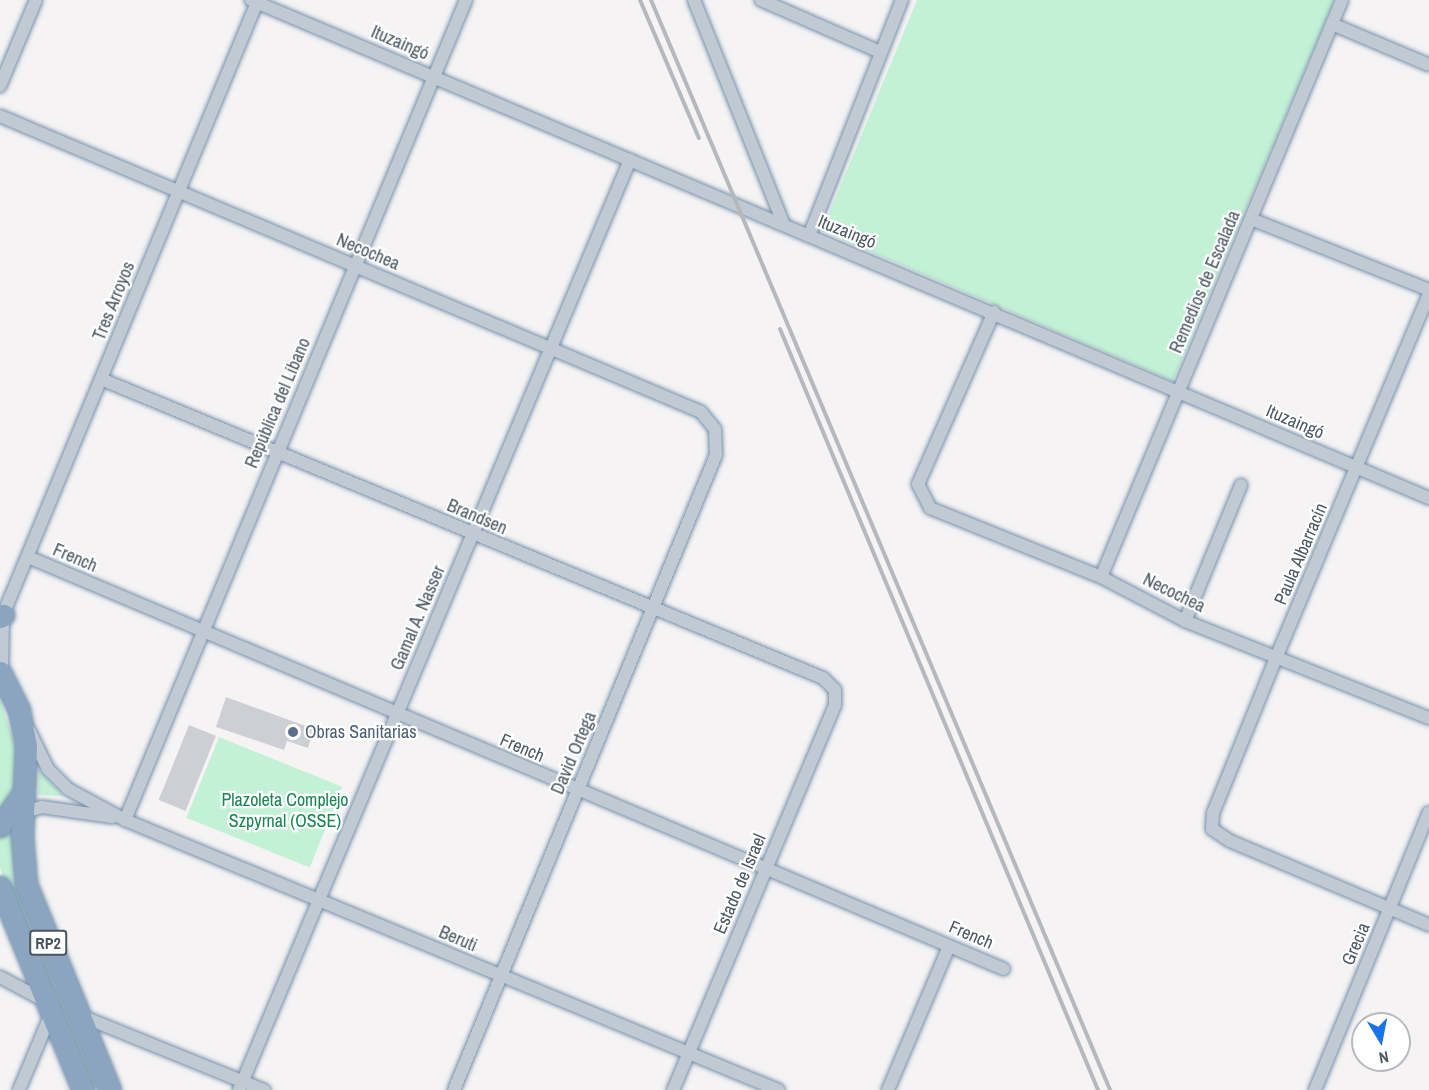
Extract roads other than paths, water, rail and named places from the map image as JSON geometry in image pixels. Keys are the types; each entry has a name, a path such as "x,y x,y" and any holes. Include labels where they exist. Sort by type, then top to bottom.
{"highway":[{"name":"RP2","path":"1,673 19,711 26,746 26,884 110,1090"},
{"path":"2,825 26,789"},
{"name":"RP2","path":"0,887 83,1090"}],"street":[{"path":"0,86 36,0"},
{"name":"República del Líbano","path":"125,820 466,0"},
{"path":"694,0 784,225"},
{"path":"761,0 880,52"},
{"path":"809,236 902,0"},
{"name":"Remedios de Escalada","path":"1101,577 1342,0"},
{"name":"Ituzaingó","path":"256,1 1429,498"},
{"name":"Tres Arroyos","path":"2,616 102,379 256,1"},
{"path":"1332,24 1429,65"},
{"name":"Necochea","path":"0,116 700,412 715,429"},
{"name":"Gamal A. Nasser","path":"241,1086 630,160"},
{"path":"1251,219 1429,290"},
{"name":"Paula Albarracín","path":"1391,908 1230,841 1212,829 1213,813 1429,294"},
{"name":"Necochea","path":"994,312 918,484 922,501 939,515 1101,577 1185,621 1429,718"},
{"name":"Brandsen","path":"102,379 655,610 824,678 835,690"},
{"name":"David Ortega","path":"454,1090 577,791 655,610 716,455 715,429"},
{"path":"1185,621 1241,485"},
{"name":"French","path":"28,557 577,791 1004,969"},
{"path":"1,673 2,616"},
{"name":"Estado de Israel","path":"673,1090 835,705 835,690"},
{"name":"Beruti","path":"19,711 48,769 68,789 125,820 778,1090"},
{"name":"Beruti","path":"2,825 25,811 64,808 125,820"},
{"name":"Grecia","path":"1315,1090 1429,812"},
{"path":"1391,908 1429,925"},
{"path":"888,1090 949,946"},
{"path":"0,977 50,1008 19,1090"},
{"path":"78,1014 241,1086 264,1090"}],"railway":[{"path":"640,0 699,138"},
{"path":"651,0 1110,1090"},
{"path":"780,329 1098,1090"}],"place":[{"name":"Obras Sanitarias","path":"293,732"}],"park label":[{"name":"Plazoleta Complejo Szpyrnal (OSSE)","path":"285,811"}]}
